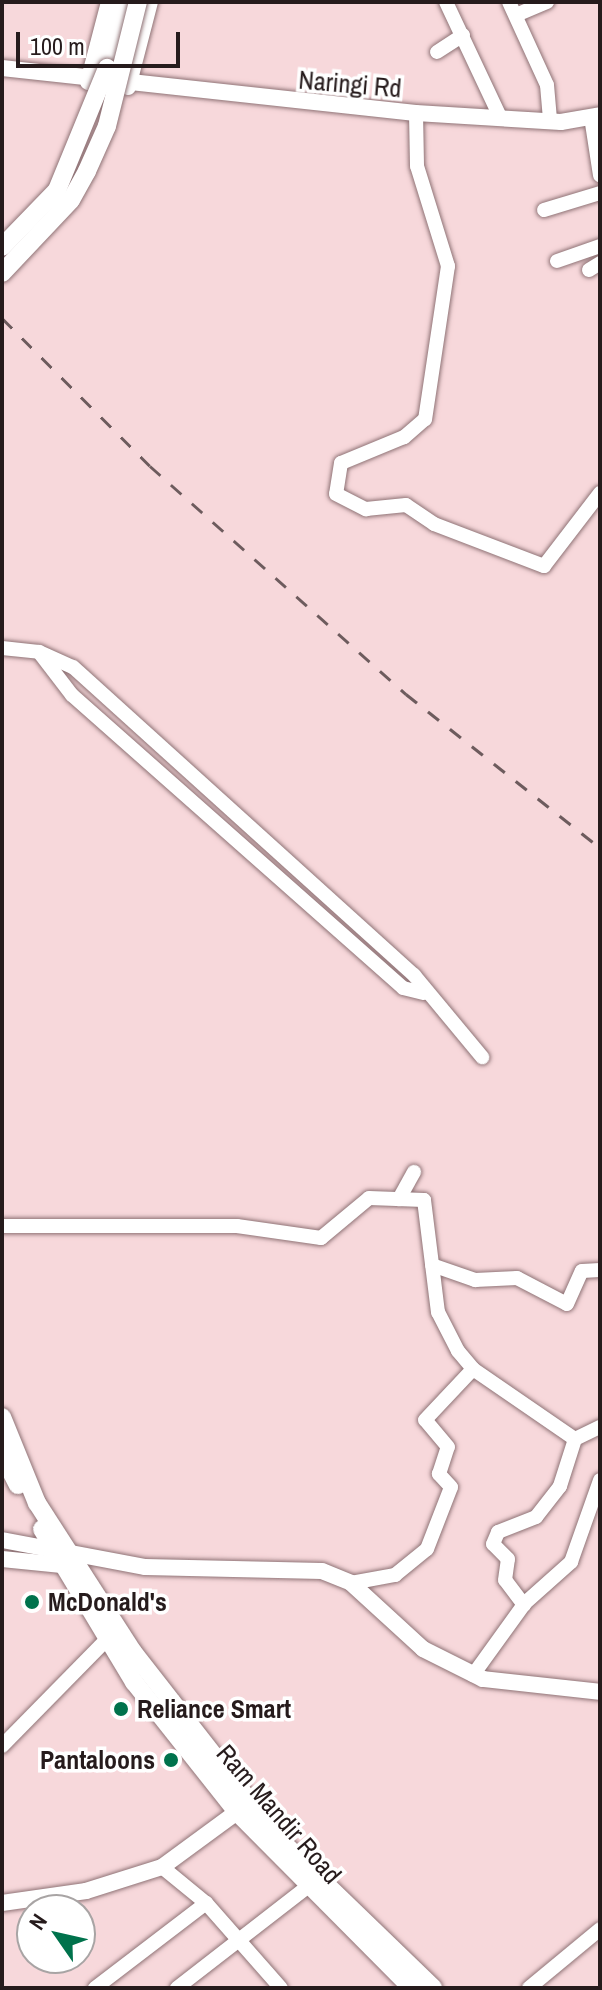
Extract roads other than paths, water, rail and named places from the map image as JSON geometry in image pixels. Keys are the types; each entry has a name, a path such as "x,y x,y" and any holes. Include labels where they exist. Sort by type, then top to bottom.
{"main road":[{"path":"2,247 57,190 107,68 124,2"},
{"path":"2,273 71,200 87,171 107,126 138,2"},
{"path":"2,1417 37,1503 65,1558 133,1652 312,1883 433,1988"},
{"name":"Ram Mandir Road","path":"2,1454 65,1558 107,1639 237,1812 312,1883 412,1988"}],"street":[{"path":"88,82 109,2"},
{"path":"128,87 150,2"},
{"path":"446,2 501,119"},
{"path":"547,2 513,9 547,85 550,122"},
{"path":"437,52 463,35"},
{"name":"Naringi Rd","path":"2,68 128,87 416,113 550,122 595,116"},
{"path":"416,113 417,166 448,266 425,419 404,437 341,463 336,494 366,509 406,505 434,524 544,566 600,493"},
{"path":"595,116 600,175"},
{"path":"544,210 600,193"},
{"path":"557,261 600,246"},
{"path":"2,648 39,652 73,667 414,975 423,993 482,1057"},
{"path":"39,652 72,695 403,988 423,993"},
{"path":"256,855 268,841"},
{"path":"399,1199 414,1172"},
{"path":"2,1226 237,1226 321,1238 360,1202 424,1200 438,1312 473,1369 575,1439"},
{"path":"432,1265 475,1280 517,1278 567,1304 582,1271 600,1270"},
{"path":"351,1583 395,1575 427,1549 451,1487 439,1474 448,1447 425,1420 473,1369"},
{"path":"524,1605 505,1580 508,1559 493,1544 498,1532 536,1517 560,1486 575,1439 600,1427"},
{"path":"473,1675 524,1605 571,1562 600,1480"},
{"path":"2,1540 65,1558"},
{"path":"2,1559 65,1558 308,1568 351,1583 423,1649 473,1675 600,1692"},
{"path":"2,1746 107,1639"},
{"path":"2,1903 86,1891 162,1867 237,1812"},
{"path":"162,1867 206,1903 238,1935 281,1988"},
{"path":"177,1988 238,1935 312,1883"},
{"path":"95,1988 206,1903"},
{"path":"529,1988 600,1929"}],"railway":[{"path":"2,318 150,466 406,694 600,848"}],"place":[{"name":"McDonald's","path":"32,1602"},
{"name":"Reliance Smart","path":"121,1709"},
{"name":"Pantaloons","path":"171,1760"}]}
